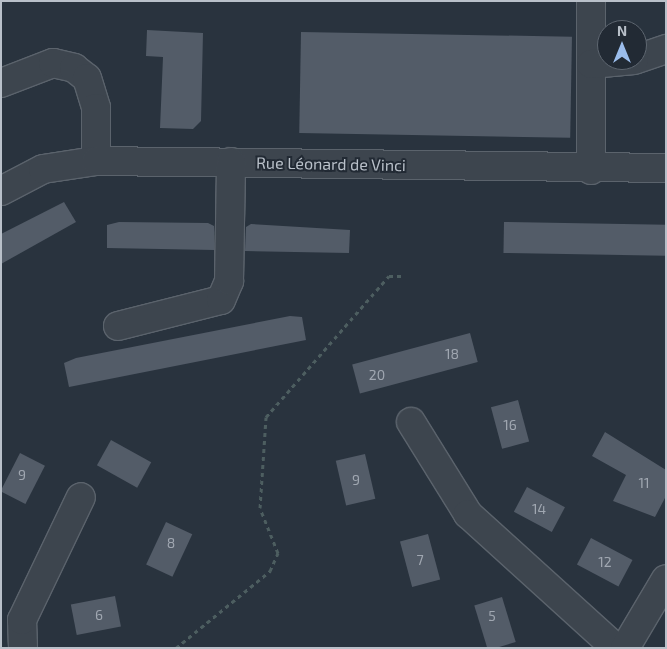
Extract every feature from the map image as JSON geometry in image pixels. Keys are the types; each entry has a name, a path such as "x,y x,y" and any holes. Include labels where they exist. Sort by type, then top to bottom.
{"street":[{"path":"591,1 591,170"},
{"path":"647,56 666,49"},
{"path":"1,83 53,63 74,68 88,78 96,108 96,161"},
{"path":"591,64 597,63"},
{"name":"Rue Léonard de Vinci","path":"1,191 43,170 96,161 591,170 666,168"},
{"path":"118,326 222,300 229,281 231,162"},
{"path":"412,422 468,514 616,648"},
{"path":"23,648 22,620 81,497"},
{"path":"624,648 666,579"}],"path":[{"path":"176,648 270,571 278,553 260,508 266,417 389,276 402,276"}],"building":[{"path":"147,30 203,33 201,121 193,129 160,128 163,57 146,56"},
{"path":"301,32 572,37 570,138 299,133"},
{"path":"64,202 76,222 1,264 1,234"},
{"path":"119,222 208,223 214,226 214,250 107,248 107,225"},
{"path":"504,222 666,225 665,256 503,253"},
{"path":"251,224 350,230 349,253 245,251 246,227"},
{"path":"290,316 302,317 306,340 69,387 64,363 76,358"},
{"path":"470,333 478,362 360,394 352,365"},
{"path":"518,400 529,442 502,449 491,407"},
{"path":"605,432 666,470 666,496 655,517 613,501 626,475 592,456"},
{"path":"111,440 151,462 137,488 97,465"},
{"path":"20,453 45,466 25,504 1,492"},
{"path":"365,454 375,499 346,506 336,461"},
{"path":"527,487 565,507 552,532 514,512"},
{"path":"166,522 192,534 172,577 146,565"},
{"path":"428,534 440,579 412,587 400,542"},
{"path":"591,538 632,560 618,587 577,564"},
{"path":"115,596 121,626 77,635 71,605"},
{"path":"502,597 516,642 496,648 487,648 474,605"}]}
